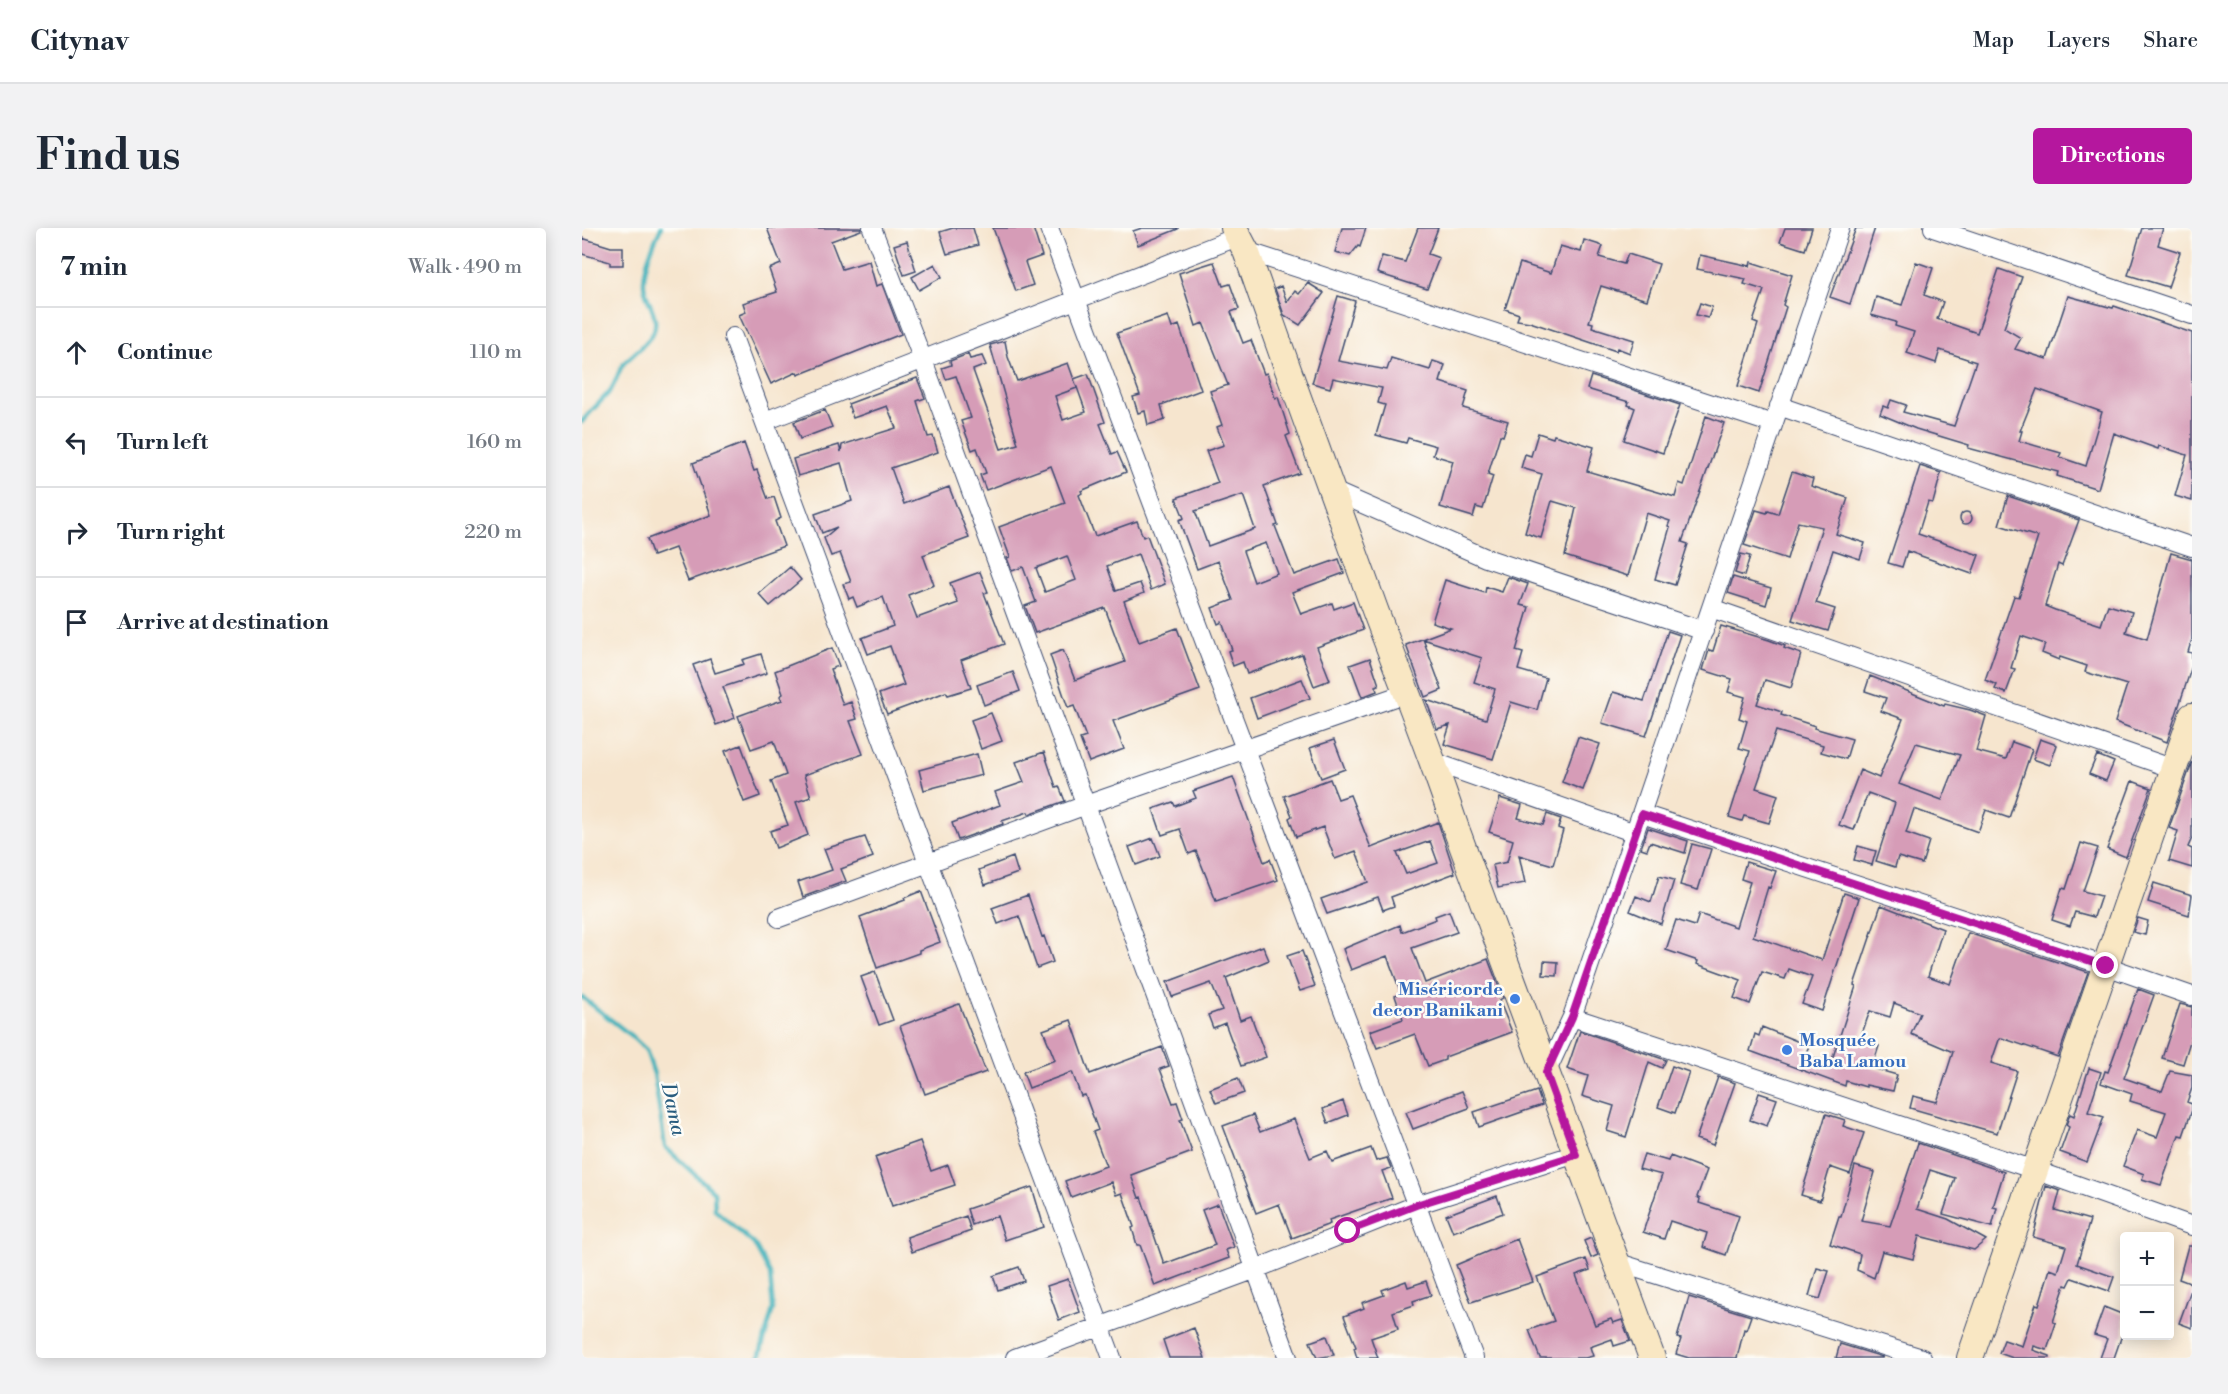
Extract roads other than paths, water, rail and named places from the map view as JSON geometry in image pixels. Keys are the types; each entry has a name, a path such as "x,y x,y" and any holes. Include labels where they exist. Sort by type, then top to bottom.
{"street":[{"path":"872,228 923,360 1288,1358"},
{"path":"1049,228 1474,1358"},
{"path":"1546,1073 1572,1017 1840,228"},
{"path":"1933,228 2192,315"},
{"path":"765,421 1239,239 1773,424"},
{"path":"1239,239 1406,693 1434,762 1455,826 1652,1358"},
{"path":"733,337 1112,1358"},
{"path":"1779,406 2192,547"},
{"path":"1331,490 1486,558 1704,631"},
{"path":"1711,608 2174,769"},
{"path":"779,918 1086,805 1406,693"},
{"path":"1970,1358 2192,716"},
{"path":"1434,762 1635,833"},
{"path":"1642,814 2192,996"},
{"path":"1572,1017 2035,1170 2192,1226"},
{"path":"1015,1358 1256,1269 1416,1205 1576,1155"},
{"path":"1616,1262 1922,1358"}],"waterway":[{"path":"582,422 610,391 624,363 644,345 653,333 655,321 645,291 644,278 649,255 661,228"},
{"name":"Dama","path":"582,997 646,1050 654,1074 665,1147 714,1192 715,1210 754,1244 770,1274 773,1309 759,1358"}],"place":[{"name":"Miséricorde decor Banikani","path":"1515,999"},
{"name":"Mosquée Baba Lamou","path":"1787,1050"}]}
